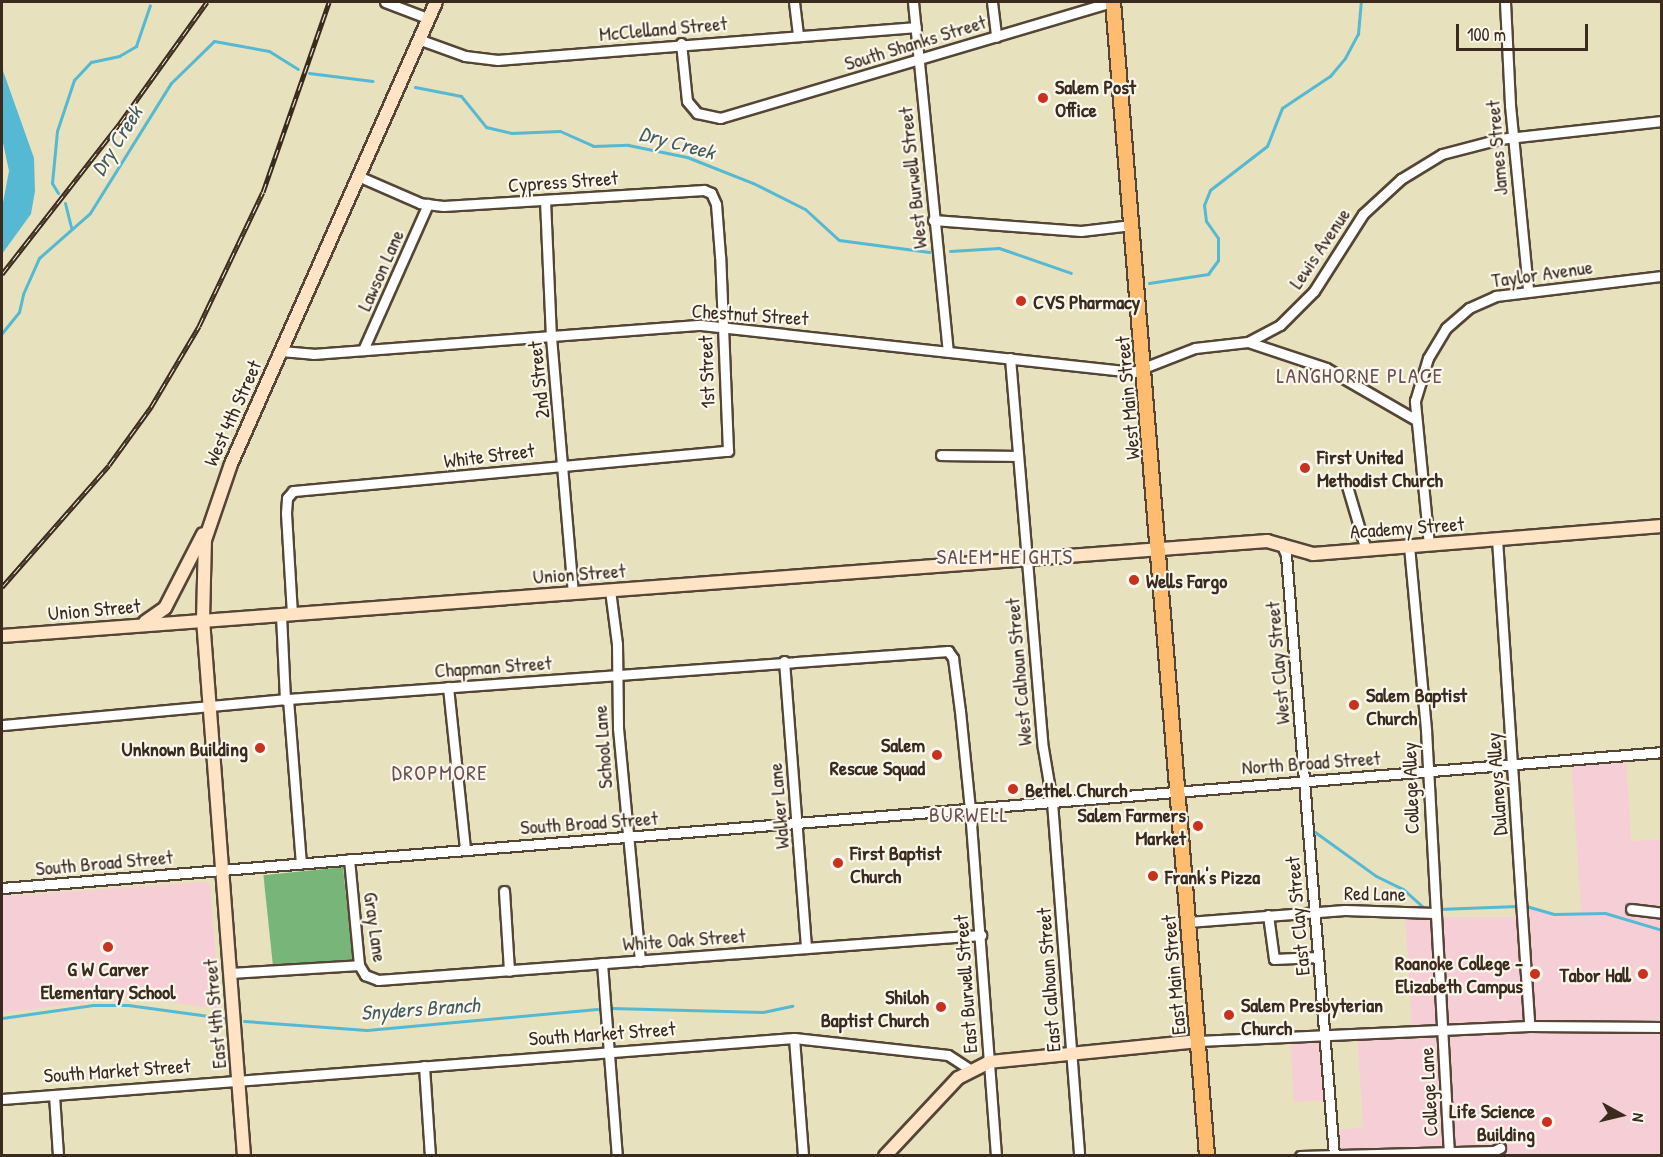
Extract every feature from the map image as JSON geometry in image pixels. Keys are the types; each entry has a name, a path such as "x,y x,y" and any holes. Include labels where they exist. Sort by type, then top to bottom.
{"main road":[{"name":"West Main Street","path":"1112,2 1179,791"},
{"name":"East Main Street","path":"1179,791 1207,1155"}],"street":[{"path":"385,2 427,18"},
{"name":"West 4th Street","path":"222,870 203,620 202,563 208,525 417,39 436,2"},
{"path":"794,2 798,35"},
{"name":"West Burwell Street","path":"914,2 933,220 948,351"},
{"path":"992,2 996,37"},
{"name":"South Shanks Street","path":"681,43 684,84 691,108 703,116 728,117 1112,2"},
{"name":"James Street","path":"1505,2 1513,137 1528,290"},
{"name":"McClelland Street","path":"417,39 465,56 498,60 681,43 915,27"},
{"name":"Lewis Avenue","path":"1144,369 1195,348 1248,342 1280,325 1303,304 1352,227 1401,179 1455,149 1513,137 1662,121"},
{"name":"Cypress Street","path":"358,176 428,204 708,191 716,204 720,256"},
{"name":"2nd Street","path":"545,200 552,337 573,592"},
{"name":"Lawson Lane","path":"363,350 428,204"},
{"path":"933,220 1082,231 1132,225"},
{"name":"1st Street","path":"720,256 728,451"},
{"name":"Taylor Avenue","path":"1429,545 1416,420 1422,372 1446,328 1482,301 1528,290 1662,276"},
{"name":"Chestnut Street","path":"281,351 363,350 723,326 1133,372 1144,369"},
{"path":"1248,342 1326,369 1416,420"},
{"name":"West Calhoun Street","path":"1010,358 1043,748 1052,802"},
{"name":"White Street","path":"302,863 286,700 287,498 296,490 487,476 564,465 728,451"},
{"path":"941,455 1017,456"},
{"path":"1347,486 1366,550"},
{"path":"141,624 165,608 208,525"},
{"name":"Academy Street","path":"1159,548 1281,542 1313,554 1662,526"},
{"name":"Dulaneys Alley","path":"1497,539 1530,1026"},
{"name":"West Clay Street","path":"1281,542 1286,555 1304,781"},
{"name":"College Alley","path":"1409,546 1442,1030"},
{"name":"Union Street","path":"2,636 1159,548"},
{"name":"School Lane","path":"610,590 628,837 640,961"},
{"name":"Chapman Street","path":"2,725 448,687 944,650 953,658 970,810"},
{"name":"Walker Lane","path":"784,661 806,948"},
{"path":"448,687 465,850"},
{"name":"North Broad Street","path":"1179,791 1662,752"},
{"name":"East Clay Street","path":"1304,781 1334,1154"},
{"name":"South Broad Street","path":"2,888 797,825 1179,791"},
{"name":"East Calhoun Street","path":"1052,802 1079,1155"},
{"name":"East Burwell Street","path":"970,810 996,1155"},
{"name":"Gray Lane","path":"349,859 359,965 368,977 389,980"},
{"name":"East 4th Street","path":"222,870 244,1155"},
{"path":"504,891 509,970"},
{"path":"1631,909 1662,913"},
{"name":"Red Lane","path":"1188,922 1314,911 1434,913"},
{"path":"1268,915 1274,959 1318,957"},
{"name":"White Oak Street","path":"389,980 981,934"},
{"path":"602,963 617,1155"},
{"path":"230,973 359,965"},
{"path":"885,1155 941,1094 971,1070 989,1062 1198,1041 1324,1033 1530,1026 1662,1027"},
{"name":"College Lane","path":"1442,1030 1449,1152"},
{"path":"794,1038 803,1155"},
{"name":"South Market Street","path":"2,1099 794,1038 948,1055 971,1070"},
{"path":"424,1066 430,1155"},
{"path":"54,1095 58,1155"},
{"path":"1300,1155 1494,1151 1500,1148"}],"shaded area":[{"name":"Roanoke College - Elizabeth Campus","path":"1626,755 1631,841 1661,839 1661,1155 1334,1155 1332,1131 1363,1127 1357,1033 1412,1031 1405,912 1435,917 1519,917 1521,905 1554,914 1581,912 1571,760"},
{"name":"G W Carver Elementary School","path":"204,882 210,885 220,1009 130,997 2,1013 2,896"},
{"path":"1325,1033 1329,1100 1294,1102 1290,1035"}],"green space":[{"path":"343,867 353,959 273,968 263,875"}],"water":[{"path":"2,68 34,158 35,191 31,214 2,254 2,208 9,171 2,138"}],"waterway":[{"name":"Dry Creek","path":"1149,283 1208,274 1218,260 1218,238 1206,221 1204,205 1210,190 1267,146 1282,108 1330,76 1345,58 1358,34 1361,2"},
{"path":"58,193 52,183 57,131 74,80 91,62 119,56 136,46 150,5"},
{"name":"Dry Creek","path":"2,333 19,312 23,294 39,258 90,213 171,83 214,41 269,51 298,69"},
{"name":"Dry Creek","path":"309,73 372,81"},
{"name":"Dry Creek","path":"415,87 461,96 486,127 511,133 560,131 593,146 628,145 687,157 753,183 805,209 839,240 929,252"},
{"path":"65,203 71,227"},
{"name":"Dry Creek","path":"950,251 999,248 1071,273"},
{"path":"1315,832 1376,876 1403,889 1423,907"},
{"path":"1438,909 1517,906"},
{"path":"1526,906 1554,914 1605,913 1662,930"},
{"name":"Snyders Branch","path":"2,1018 93,1005 128,1005 223,1018"},
{"name":"Snyders Branch","path":"611,1008 763,1012 792,1006"},
{"name":"Snyders Branch","path":"244,1021 367,1030 597,1009"}],"railway":[{"path":"2,274 120,123 207,2"},
{"path":"2,587 109,465 151,407 199,326 263,192 329,2"}],"place":[{"name":"Salem Post Office","path":"1043,98"},
{"name":"CVS Pharmacy","path":"1021,301"},
{"name":"First United Methodist Church","path":"1305,468"},
{"name":"Wells Fargo","path":"1134,580"},
{"name":"Salem Baptist Church","path":"1354,705"},
{"name":"Unknown Building","path":"260,748"},
{"name":"Salem Rescue Squad","path":"937,755"},
{"name":"Bethel Church","path":"1013,789"},
{"name":"Salem Farmers Market","path":"1198,826"},
{"name":"First Baptist Church","path":"838,863"},
{"name":"Frank's Pizza","path":"1153,876"},
{"name":"G W Carver Elementary School","path":"108,947"},
{"name":"Roanoke College - Elizabeth Campus","path":"1535,974"},
{"name":"Tabor Hall","path":"1643,974"},
{"name":"Shiloh Baptist Church","path":"941,1007"},
{"name":"Salem Presbyterian Church","path":"1229,1015"},
{"name":"Life Science Building","path":"1547,1122"}],"district":[{"name":"LANGHORNE PLACE","path":"1360,376"},
{"name":"SALEM HEIGHTS","path":"1005,557"},
{"name":"DROPMORE","path":"440,773"},
{"name":"BURWELL","path":"969,815"}]}
